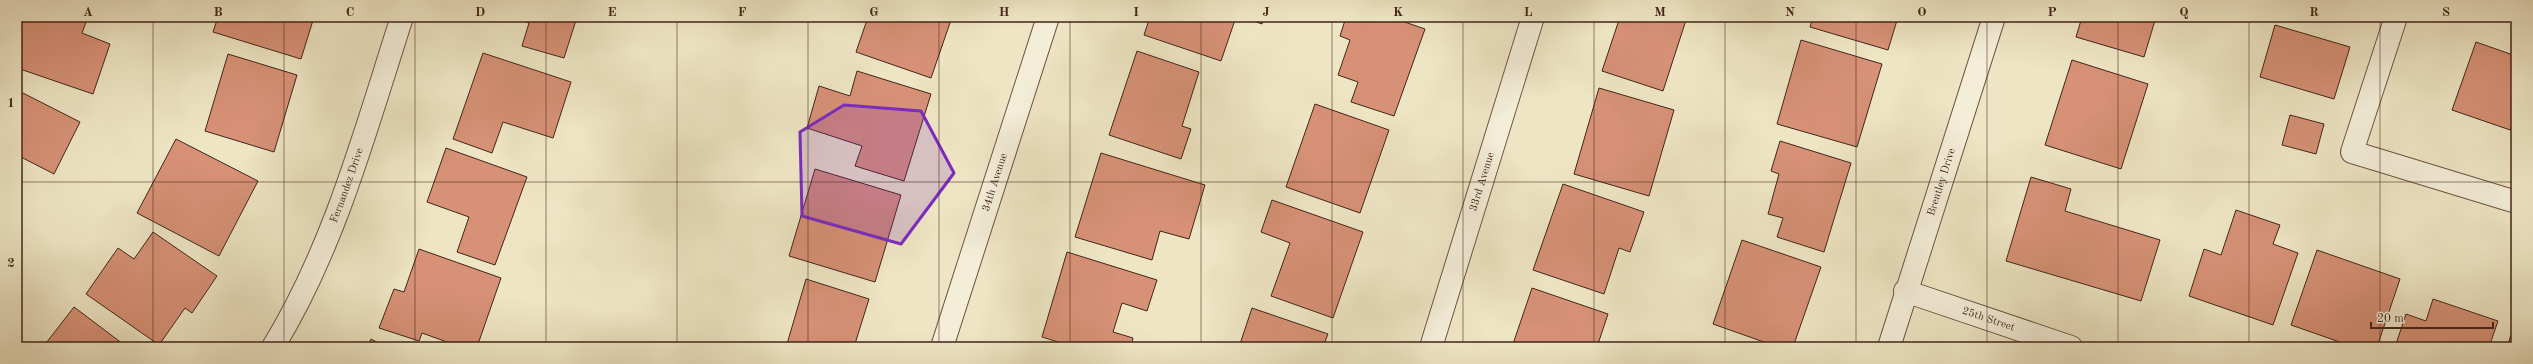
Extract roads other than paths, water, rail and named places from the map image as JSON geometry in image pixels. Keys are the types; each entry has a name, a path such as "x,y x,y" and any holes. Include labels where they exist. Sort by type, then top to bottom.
{"street":[{"name":"Fernandez Drive","path":"273,347 316,264 355,162 402,17"},
{"name":"34th Avenue","path":"942,347 1048,17"},
{"name":"33rd Avenue","path":"1431,347 1533,17"},
{"name":"Brentley Drive","path":"1889,347 1905,291 1994,17"},
{"path":"2396,17 2352,152 2516,202"},
{"name":"25th Street","path":"1905,291 2071,347"}]}
